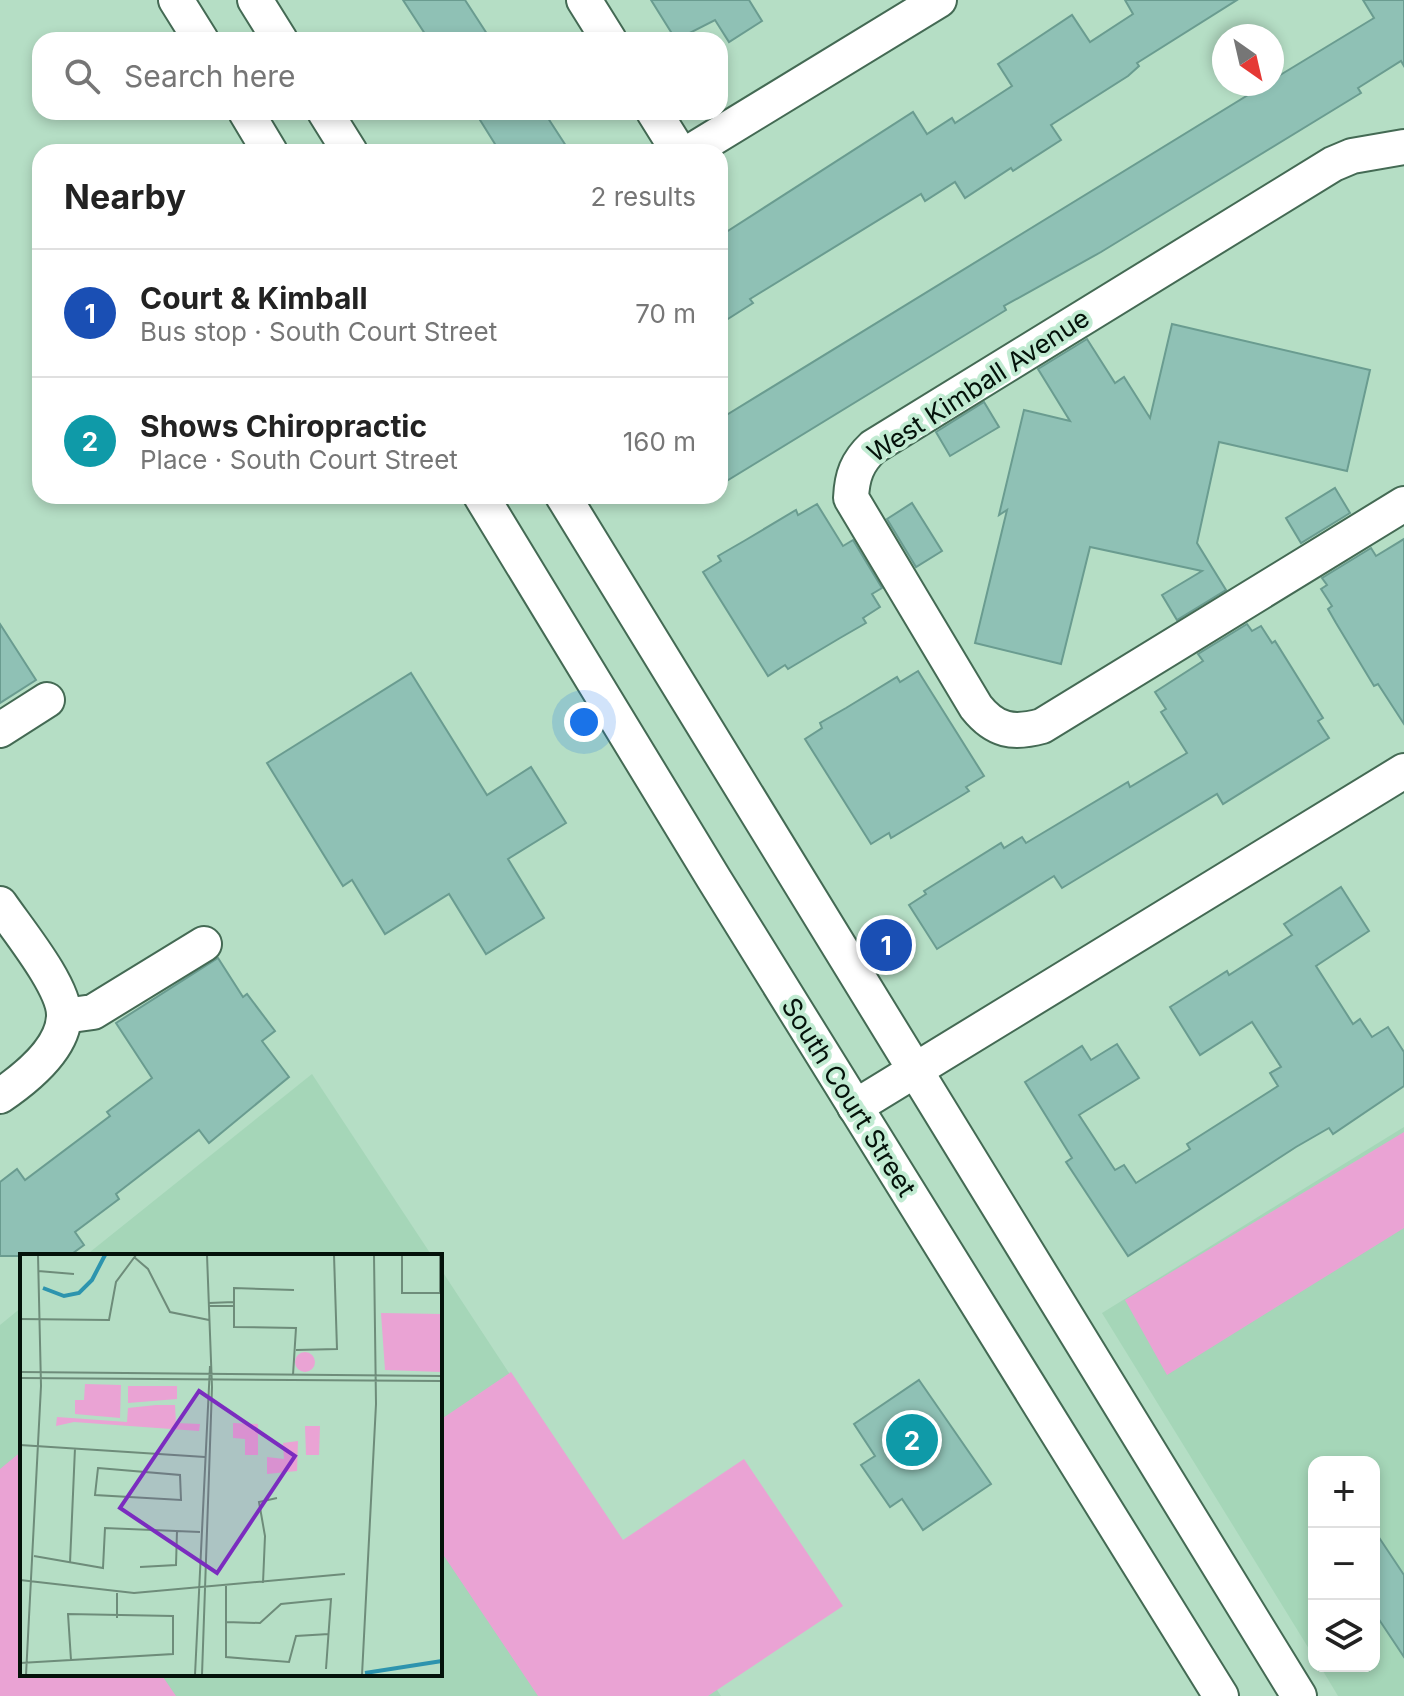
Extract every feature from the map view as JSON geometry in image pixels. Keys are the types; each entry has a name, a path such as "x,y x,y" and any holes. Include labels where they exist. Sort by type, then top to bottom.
{"street":[{"path":"176,0 196,32"},
{"path":"255,0 275,32"},
{"path":"584,0 604,32"},
{"path":"703,144 939,0"},
{"path":"251,120 265,144"},
{"path":"330,120 345,144"},
{"path":"659,120 674,144"},
{"name":"West Kimball Avenue","path":"1404,147 1352,156 1333,164 873,447 860,459 852,479 851,498 976,707 987,721 1003,730 1022,731 1042,726 1404,504"},
{"name":"South Court Street","path":"486,504 1221,1696"},
{"path":"568,504 1299,1696"},
{"path":"0,730 47,700"},
{"path":"855,1107 1404,771"},
{"path":"0,904 59,994 64,1016 57,1038 41,1062 0,1096"},
{"path":"64,1016 93,1012 204,944"}],"shaded area":[{"path":"312,1074 431,1254 87,1254"},
{"path":"1404,1127 1404,1696 1338,1696 1324,1672 1380,1672 1380,1456 1308,1456 1308,1647 1102,1313"},
{"path":"1404,1132 1404,1228 1167,1375 1125,1300"},
{"path":"442,1271 721,1696 0,1696 0,1325 20,1309 20,1676 442,1676"},
{"path":"511,1372 623,1540 744,1459 843,1606 708,1696 538,1696 442,1553 442,1419"},
{"path":"20,1453 20,1676 162,1676 176,1696 0,1696 0,1469"}],"building":[{"path":"403,0 465,0 486,32 424,32"},
{"path":"651,0 749,0 762,21 729,42 728,32 723,32 715,20 692,32 671,32"},
{"path":"1125,0 1237,0 1137,63 1139,66 1128,76 1051,125 1061,140 1013,171 1011,168 965,198 955,182 925,201 921,194 750,299 753,303 728,319 728,231 913,112 927,134 952,118 955,123 1012,86 998,64 1072,15 1090,42 1133,14"},
{"path":"1363,0 1404,0 1404,66 1401,61 1358,88 1361,93 1101,252 1004,306 1006,310 728,480 728,414 1246,96 1284,96 1284,73 1374,18"},
{"path":"480,120 549,120 565,144 495,144"},
{"path":"1172,324 1370,370 1347,471 1219,442 1197,543 1226,590 1177,620 1162,595 1202,571 1090,547 1061,664 975,643 1007,510 999,515 1024,410 1070,421 1038,369 1087,339 1115,383 1124,377 1150,418"},
{"path":"984,402 999,427 950,456 936,432"},
{"path":"1335,488 1350,513 1301,543 1286,518"},
{"path":"912,503 942,551 916,567 887,519"},
{"path":"817,504 843,546 853,540 882,588 872,594 880,607 863,618 866,623 788,669 785,665 768,676 703,572 721,561 718,556 796,510 798,515"},
{"path":"1404,539 1404,724 1378,684 1374,686 1328,609 1332,606 1321,589 1327,585 1322,578 1371,548 1376,556"},
{"path":"0,624 36,680 0,703"},
{"path":"1247,624 1252,631 1261,626 1272,643 1275,641 1323,718 1318,721 1329,738 1223,804 1217,794 1062,888 1054,876 937,949 909,905 926,894 924,891 1001,843 1004,848 1022,837 1026,843 1128,782 1130,787 1187,753 1161,712 1166,709 1155,692 1203,661 1198,654"},
{"path":"918,671 984,776 966,787 969,791 956,799 891,838 889,833 871,844 805,739 822,728 820,723 897,677 900,682"},
{"path":"411,673 487,795 531,767 566,823 508,859 544,918 486,954 449,894 385,934 352,880 343,886 267,763"},
{"path":"1341,887 1369,931 1316,966 1353,1024 1360,1019 1372,1037 1388,1027 1404,1052 1404,1086 1333,1134 1329,1128 1296,1147 1128,1256 1066,1162 1072,1158 1025,1082 1082,1046 1091,1060 1117,1044 1139,1078 1079,1115 1115,1170 1124,1165 1136,1183 1190,1149 1187,1144 1278,1086 1270,1073 1281,1067 1252,1022 1200,1055 1170,1007 1227,971 1229,975 1292,935 1284,924"},
{"path":"218,958 243,997 247,994 275,1031 262,1041 289,1077 209,1143 199,1130 116,1194 119,1199 75,1232 84,1245 72,1254 0,1256 0,1182 17,1169 25,1180 110,1116 107,1112 152,1078 116,1023"},
{"path":"919,1380 991,1484 923,1530 902,1499 890,1507 861,1465 875,1456 854,1424"},
{"path":"1380,1539 1404,1575 1404,1657 1380,1621"}],"place":[{"name":"Court & Kimball","path":"886,945"},
{"name":"Shows Chiropractic","path":"912,1440"}]}
